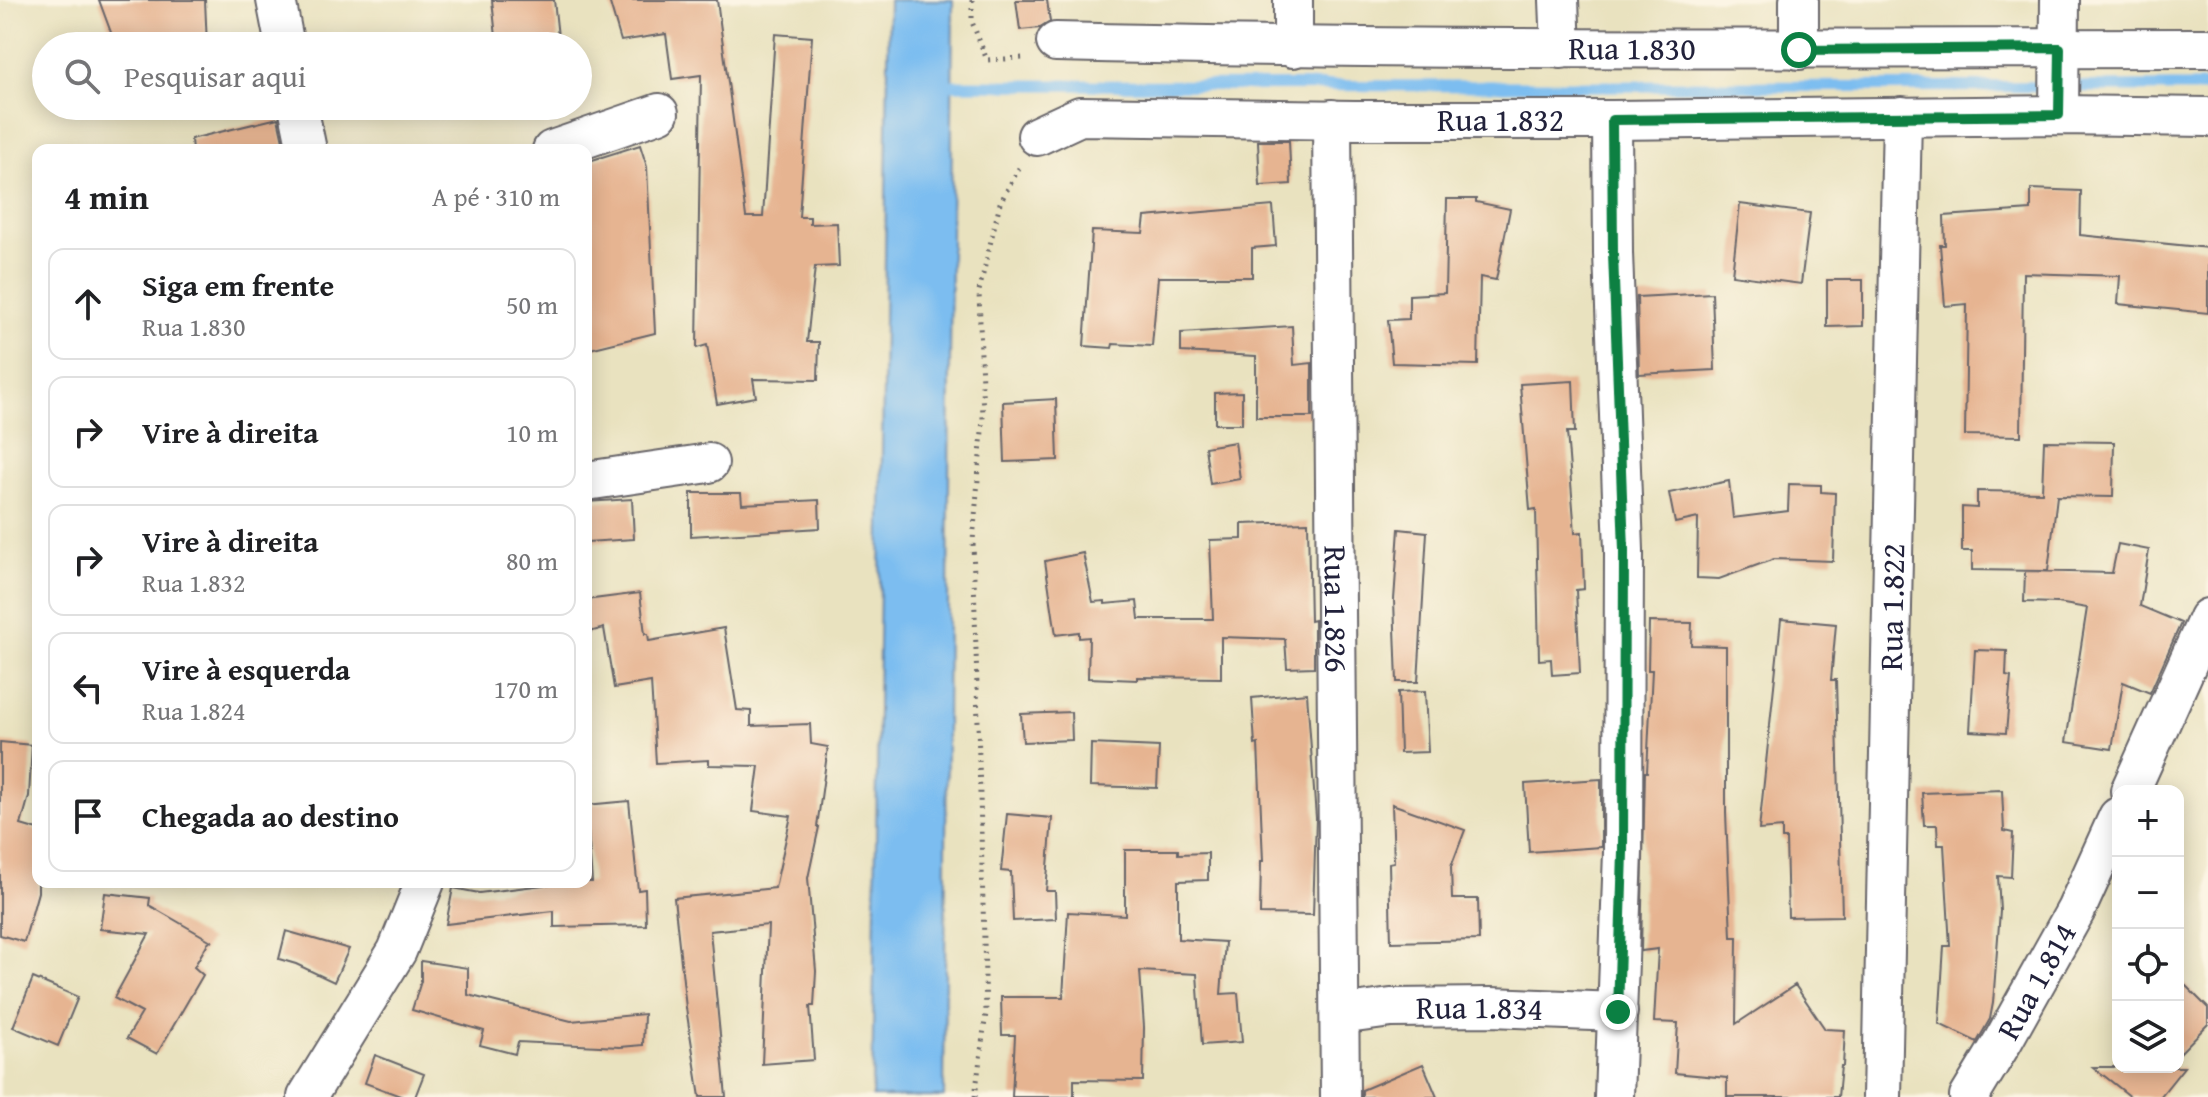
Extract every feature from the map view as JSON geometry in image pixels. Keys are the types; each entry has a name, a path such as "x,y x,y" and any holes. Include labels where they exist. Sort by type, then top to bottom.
{"street":[{"path":"276,0 282,32"},
{"path":"1293,0 1293,48"},
{"path":"1559,0 1561,49"},
{"path":"1799,0 1799,50"},
{"path":"2059,115 2060,0"},
{"name":"Rua 1.830","path":"1056,42 1293,48 2208,48"},
{"path":"569,144 659,113"},
{"name":"Rua 1.832","path":"1037,136 1080,116 1612,120 2059,115 2208,117"},
{"name":"Rua 1.822","path":"1882,1097 1902,116"},
{"name":"Rua 1.826","path":"1332,119 1340,1097"},
{"path":"301,120 306,144"},
{"path":"1612,120 1613,253 1624,550 1623,852 1614,1097"},
{"path":"592,480 709,463"},
{"path":"2133,785 2208,618"},
{"name":"Rua 1.814","path":"1969,1097 2076,910 2112,830"},
{"path":"307,1097 397,951 423,888"},
{"name":"Rua 1.834","path":"1340,1015 1420,1007 1618,1012"}],"path":[{"path":"972,0 972,22 987,60 1031,57 1056,42"},
{"path":"975,1097 986,1013 973,541 983,419 979,291 1000,203 1037,136"}],"water":[{"path":"889,0 953,0 944,1097 872,1097"}],"building":[{"path":"99,0 205,0 206,32 111,32"},
{"path":"492,0 554,0 557,32 495,32"},
{"path":"609,0 717,0 746,217 763,217 775,34 812,37 799,217 810,217 810,224 837,223 839,266 815,267 807,342 819,342 818,380 753,379 756,397 717,404 707,345 697,348 701,75 672,79 666,34 621,41"},
{"path":"1016,0 1047,0 1050,22 1040,28 1020,30"},
{"path":"278,120 284,144 191,144 191,139"},
{"path":"1258,141 1289,141 1291,184 1260,186"},
{"path":"640,145 647,167 655,333 592,349 592,160"},
{"path":"2031,189 2081,191 2080,235 2208,248 2208,313 2118,304 2120,276 2023,273 2021,436 1965,435 1967,304 1945,306 1940,245 1945,245 1944,216 2031,210"},
{"path":"1447,199 1476,199 1476,202 1510,209 1496,280 1480,277 1478,365 1392,363 1388,320 1409,319 1409,295 1445,293"},
{"path":"1740,204 1810,213 1801,284 1732,275"},
{"path":"1273,206 1276,246 1252,248 1252,277 1158,277 1152,346 1084,346 1092,231 1143,233 1145,217"},
{"path":"1827,280 1863,280 1863,326 1827,327"},
{"path":"1712,293 1715,370 1639,374 1637,297"},
{"path":"1292,326 1294,365 1312,363 1312,417 1256,417 1256,356 1181,352 1181,333"},
{"path":"1573,381 1575,432 1567,432 1575,533 1582,532 1584,589 1576,590 1580,673 1552,675 1551,659 1539,660 1536,509 1530,510 1520,384"},
{"path":"1242,392 1242,424 1215,424 1215,393"},
{"path":"1056,399 1058,460 1005,462 1003,402"},
{"path":"2044,441 2114,442 2113,497 2057,496 2048,571 1972,570 1972,551 1962,551 1962,507 1977,508 1977,491 2042,492"},
{"path":"1235,442 1240,479 1210,484 1205,447"},
{"path":"1729,481 1733,518 1788,511 1789,484 1821,485 1821,492 1835,493 1833,561 1774,559 1719,579 1697,578 1698,518 1675,523 1669,493"},
{"path":"691,493 741,493 742,504 819,500 820,528 691,536"},
{"path":"632,499 634,539 592,542 592,502"},
{"path":"1308,522 1314,667 1287,668 1285,639 1221,637 1221,678 1088,678 1089,637 1079,638 1079,632 1056,635 1045,561 1083,553 1093,602 1137,601 1139,619 1213,619 1210,540 1242,539 1242,524"},
{"path":"1399,529 1427,532 1418,682 1397,682 1394,600"},
{"path":"2118,544 2149,550 2140,606 2181,623 2150,693 2123,682 2112,749 2066,742 2087,608 2024,602 2025,571 2112,573"},
{"path":"640,593 645,634 648,634 649,641 724,628 737,710 751,711 751,726 810,724 811,744 828,747 819,827 808,878 816,971 814,1006 810,1006 814,1060 762,1064 768,925 710,931 726,1097 700,1097 674,898 775,888 791,816 753,811 759,766 709,765 709,760 656,763 651,682 614,688 604,628 592,631 592,599"},
{"path":"1781,619 1836,624 1831,680 1836,680 1842,916 1788,917 1786,839 1782,839 1782,828 1759,830"},
{"path":"1649,622 1692,623 1691,645 1726,646 1726,813 1731,937 1737,937 1736,1024 1795,985 1825,1029 1845,1030 1838,1097 1727,1097 1727,1078 1675,1073 1678,1023 1654,1022 1658,949 1641,951 1645,772 1652,670 1648,670"},
{"path":"1975,650 2007,651 2006,676 2011,677 2006,733 1970,731"},
{"path":"1425,691 1428,752 1400,753 1398,692"},
{"path":"1307,693 1316,818 1313,915 1260,914 1263,861 1258,744 1255,745 1252,698"},
{"path":"1071,712 1072,740 1023,742 1021,714"},
{"path":"0,742 32,745 29,796 21,825 32,828 32,888 38,888 38,892 24,942 0,935"},
{"path":"1091,744 1159,747 1157,788 1090,786"},
{"path":"1601,779 1601,847 1529,852 1525,784"},
{"path":"2002,790 2004,831 2013,833 2011,877 1998,876 2000,911 1993,1003 1990,1019 1977,1042 1939,1024 1944,946 1950,946 1944,845 1938,845 1937,825 1924,825 1922,793"},
{"path":"629,801 638,890 645,889 646,925 554,927 554,911 446,924 453,888 479,893 519,888 592,888 592,804"},
{"path":"1392,804 1465,830 1451,867 1452,899 1478,899 1479,940 1391,942 1389,863 1394,862"},
{"path":"1007,814 1052,818 1046,891 1055,891 1056,919 1013,921 1011,872 1001,871"},
{"path":"1125,850 1208,853 1208,880 1178,881 1178,939 1225,942 1221,994 1238,993 1242,1042 1202,1045 1197,974 1140,971 1144,1027 1143,1081 1074,1080 1074,1097 1012,1097 1015,1035 1002,1035 1001,997 1063,997 1068,912 1125,915"},
{"path":"105,893 150,898 149,905 213,942 209,941 194,967 203,975 157,1054 127,1038 142,1013 114,998 149,934 100,929"},
{"path":"286,931 349,949 334,982 279,959"},
{"path":"421,961 468,968 468,995 571,1021 644,1014 643,1045 620,1047 518,1042 515,1054 480,1045 484,1031 412,1010 421,981"},
{"path":"33,978 78,997 58,1046 13,1027"},
{"path":"2184,984 2208,1008 2208,1024 2184,1049"},
{"path":"375,1055 424,1074 415,1097 403,1097 365,1083"},
{"path":"1423,1064 1437,1097 1362,1097 1362,1090"},
{"path":"2093,1067 2112,1067 2112,1073 2179,1073 2160,1097 2131,1097"}],"waterway":[{"path":"941,85 2208,87"}],"route":[{"path":"1618,1012 1623,852 1624,550 1613,253 1612,120 2059,115 2060,48 1799,50"}]}
